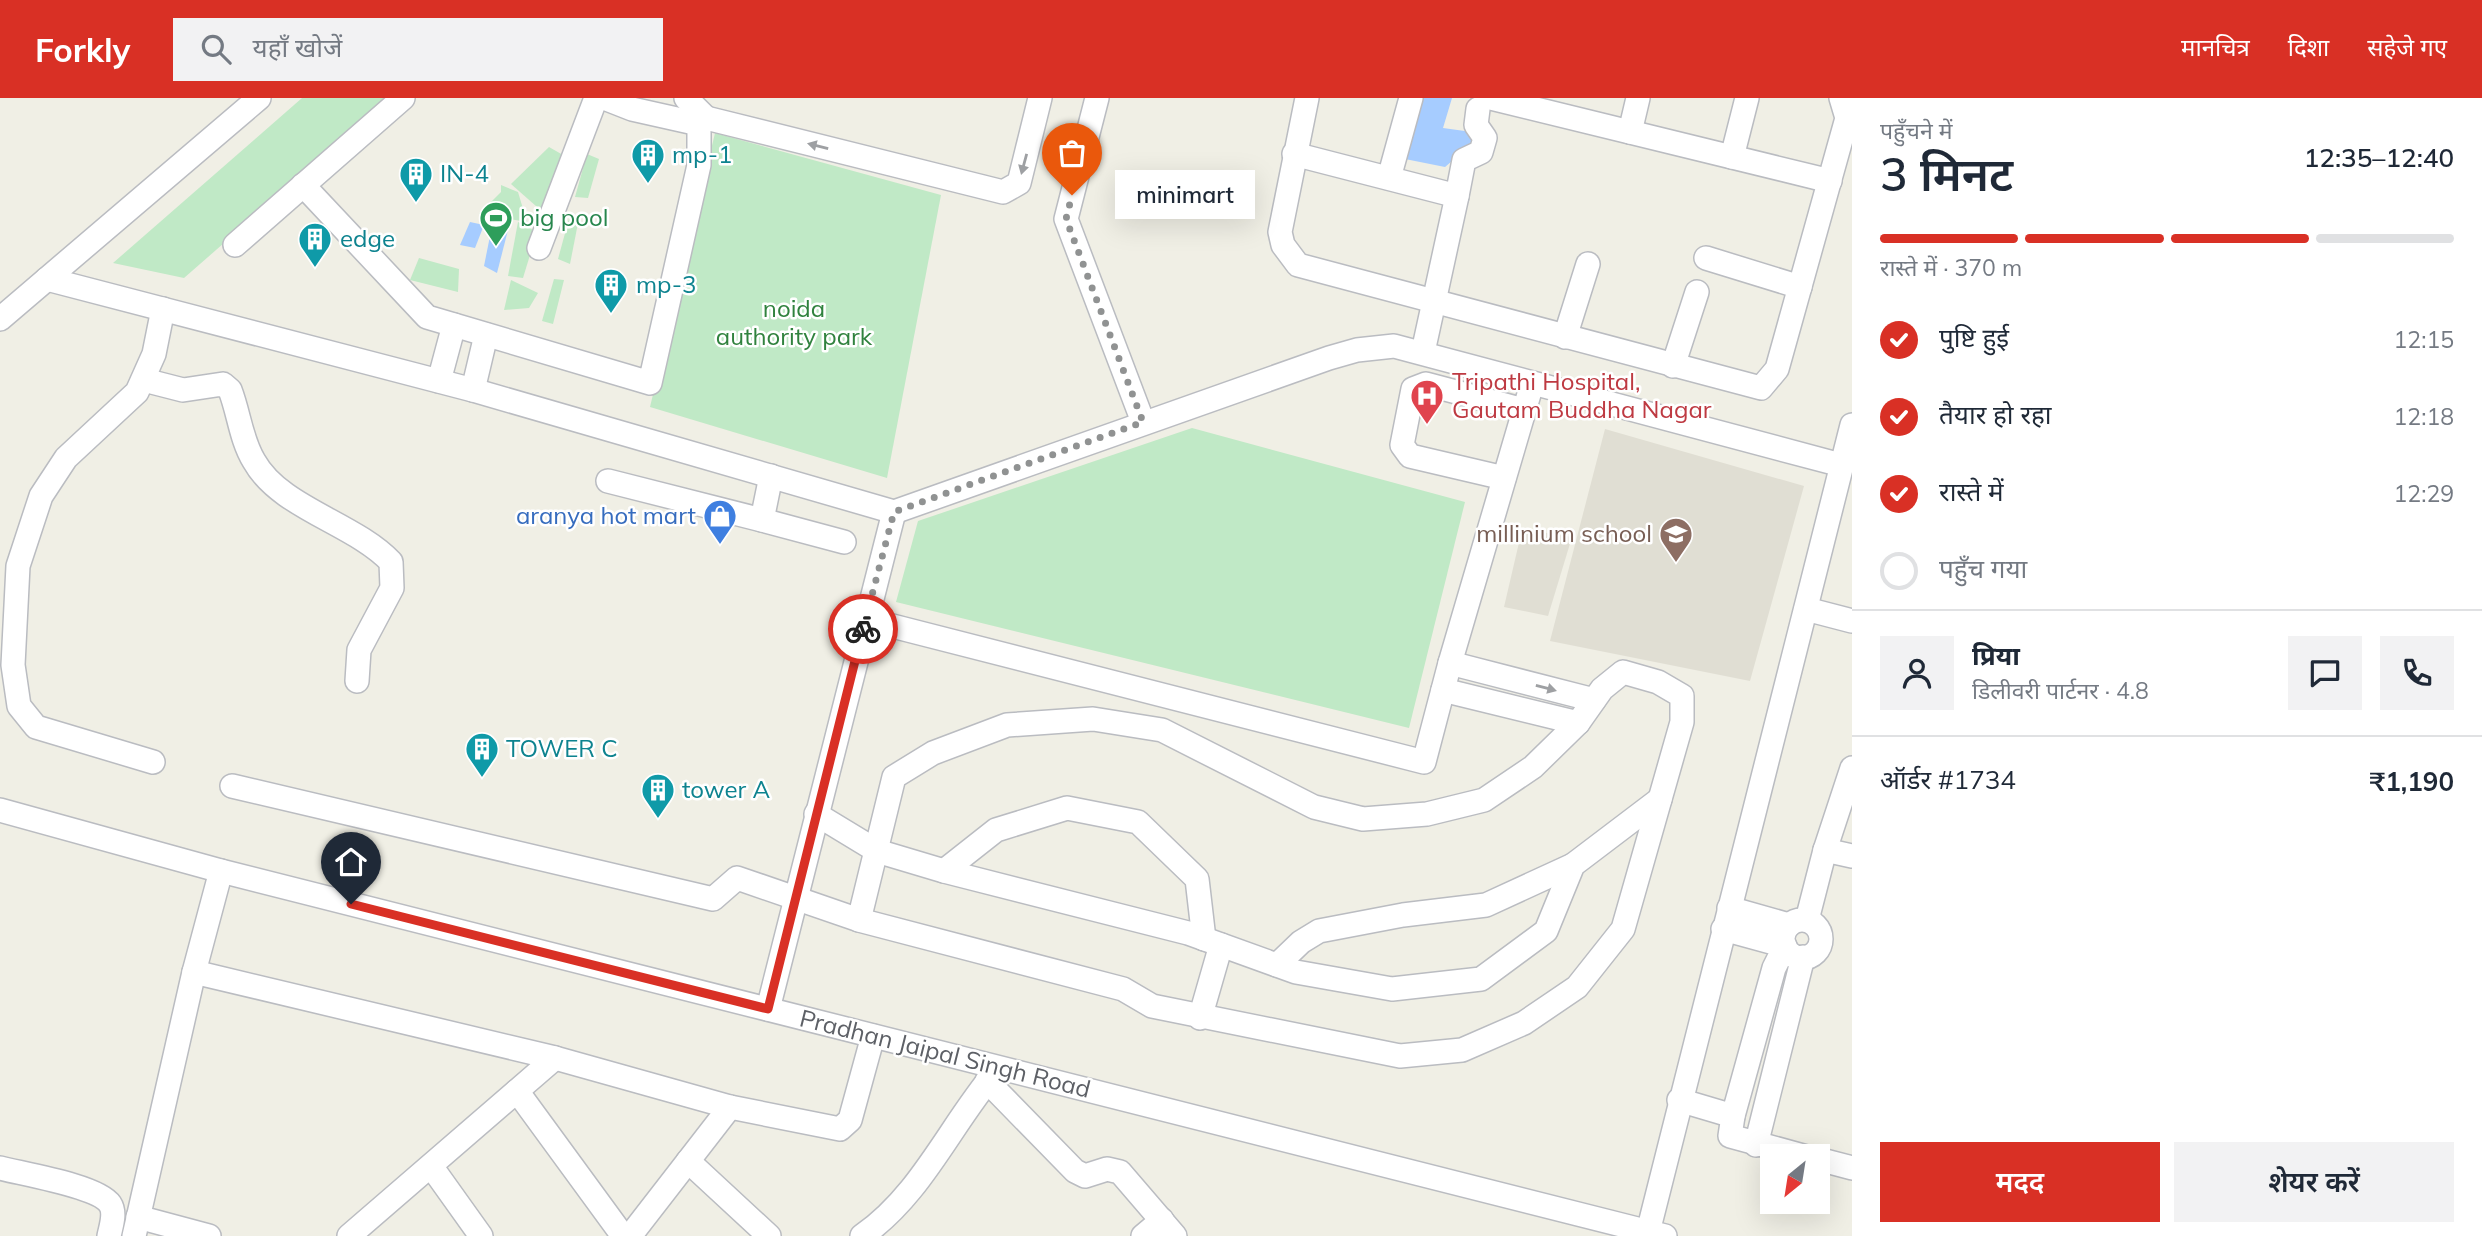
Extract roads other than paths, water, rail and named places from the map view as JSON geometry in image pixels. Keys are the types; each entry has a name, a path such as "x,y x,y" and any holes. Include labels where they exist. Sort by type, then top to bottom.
{"street":[{"path":"0,319 259,98"},
{"path":"235,245 403,98"},
{"path":"539,248 596,98"},
{"path":"604,98 632,108 702,121 1003,192 1019,183 1040,98"},
{"path":"303,185 427,317 650,383 699,165 702,121 686,98"},
{"path":"1097,98 1066,219 1143,422"},
{"path":"1307,98 1280,232 1289,256 1308,270 1761,388 1776,369 1830,181 1847,118 1841,98"},
{"path":"1388,178 1411,98"},
{"path":"1630,132 1638,98"},
{"path":"1732,157 1746,98"},
{"path":"1423,352 1464,160 1480,152 1485,138 1476,125 1493,101 1830,181"},
{"path":"1294,154 1457,196"},
{"path":"1706,258 1800,287"},
{"path":"1565,337 1588,264"},
{"path":"47,279 473,390 894,512 1143,422 1357,350 1394,346 1841,465"},
{"path":"1673,366 1697,292"},
{"path":"153,762 36,727 19,706 13,665 18,566 41,496 66,458 128,402 144,380 154,354 163,309"},
{"path":"439,381 454,325"},
{"path":"473,390 485,335"},
{"path":"144,380 183,390 223,384 230,390 253,460 261,472 303,504 371,544 391,562 392,588 359,650 356,681"},
{"path":"1504,478 1410,456 1402,445 1413,389 1426,384 1524,410"},
{"path":"865,619 1424,762 1450,663 1532,384"},
{"path":"1653,1235 1679,1100 1852,425"},
{"path":"762,520 771,476"},
{"path":"608,481 844,542"},
{"path":"768,1009 894,512"},
{"path":"1806,609 1852,621"},
{"path":"1450,663 1594,700"},
{"path":"232,786 713,899 737,878 859,920 1123,989 1152,1006 1399,1056 1462,1050 1524,1023 1577,987 1623,929 1682,722 1682,696 1658,682 1623,672 1602,689 1578,723 1533,766 1484,800 1427,814 1363,819 1314,807 1162,730 1093,719 1007,724 933,752 894,777 859,920"},
{"path":"1443,690 1578,723"},
{"path":"1756,1144 1796,937 1852,768"},
{"path":"1277,965 1301,942 1320,931 1403,915 1486,905 1573,864 1660,799"},
{"path":"944,871 996,830 1068,808 1138,822 1197,879 1212,942 1200,1017"},
{"name":"Pradhan Jaipal Singh Road","path":"0,810 221,871 873,1036 993,1074 1653,1235"},
{"path":"816,814 877,851 1212,942 1296,972 1392,989 1481,979 1546,931 1573,864"},
{"path":"1825,850 1852,856"},
{"path":"209,1236 136,1226 194,972 221,871"},
{"path":"1726,918 1796,937"},
{"path":"1760,1145 1730,1136 1733,1116 1774,968 1796,937"},
{"path":"194,972 555,1058 730,1107 845,1128 850,1120 873,1036"},
{"path":"364,1231 431,1166 555,1058"},
{"path":"862,1236 878,1225 920,1180 993,1074 1075,1171 1086,1176 1107,1169 1120,1172 1168,1228 1143,1236"},
{"path":"517,1091 623,1236"},
{"path":"1679,1100 1733,1116"},
{"path":"630,1236 730,1107"},
{"path":"688,1161 769,1236"},
{"path":"1830,1163 1852,1168"},
{"path":"431,1166 481,1236"},
{"path":"0,1168 98,1193 111,1204 113,1216 109,1236"}],"water":[{"path":"1412,98 1452,98 1443,128 1472,132 1482,148 1459,155 1445,167 1400,158"},
{"path":"470,222 484,225 475,248 460,245"},
{"name":"big pool","path":"492,226 508,230 497,273 484,266"}],"place":[{"name":"mp-1","path":"648,185"},
{"name":"minimart","path":"1072,195"},
{"name":"IN-4","path":"416,204"},
{"name":"big pool","path":"496,248"},
{"name":"edge","path":"315,269"},
{"name":"mp-3","path":"611,315"},
{"name":"Tripathi Hospital, Gautam Buddha Nagar","path":"1427,426"},
{"name":"aranya hot mart","path":"720,546"},
{"name":"millinium school","path":"1676,564"},
{"name":"TOWER C","path":"482,779"},
{"name":"tower A","path":"658,820"}],"park label":[{"name":"noida authority park","path":"794,323"}]}
